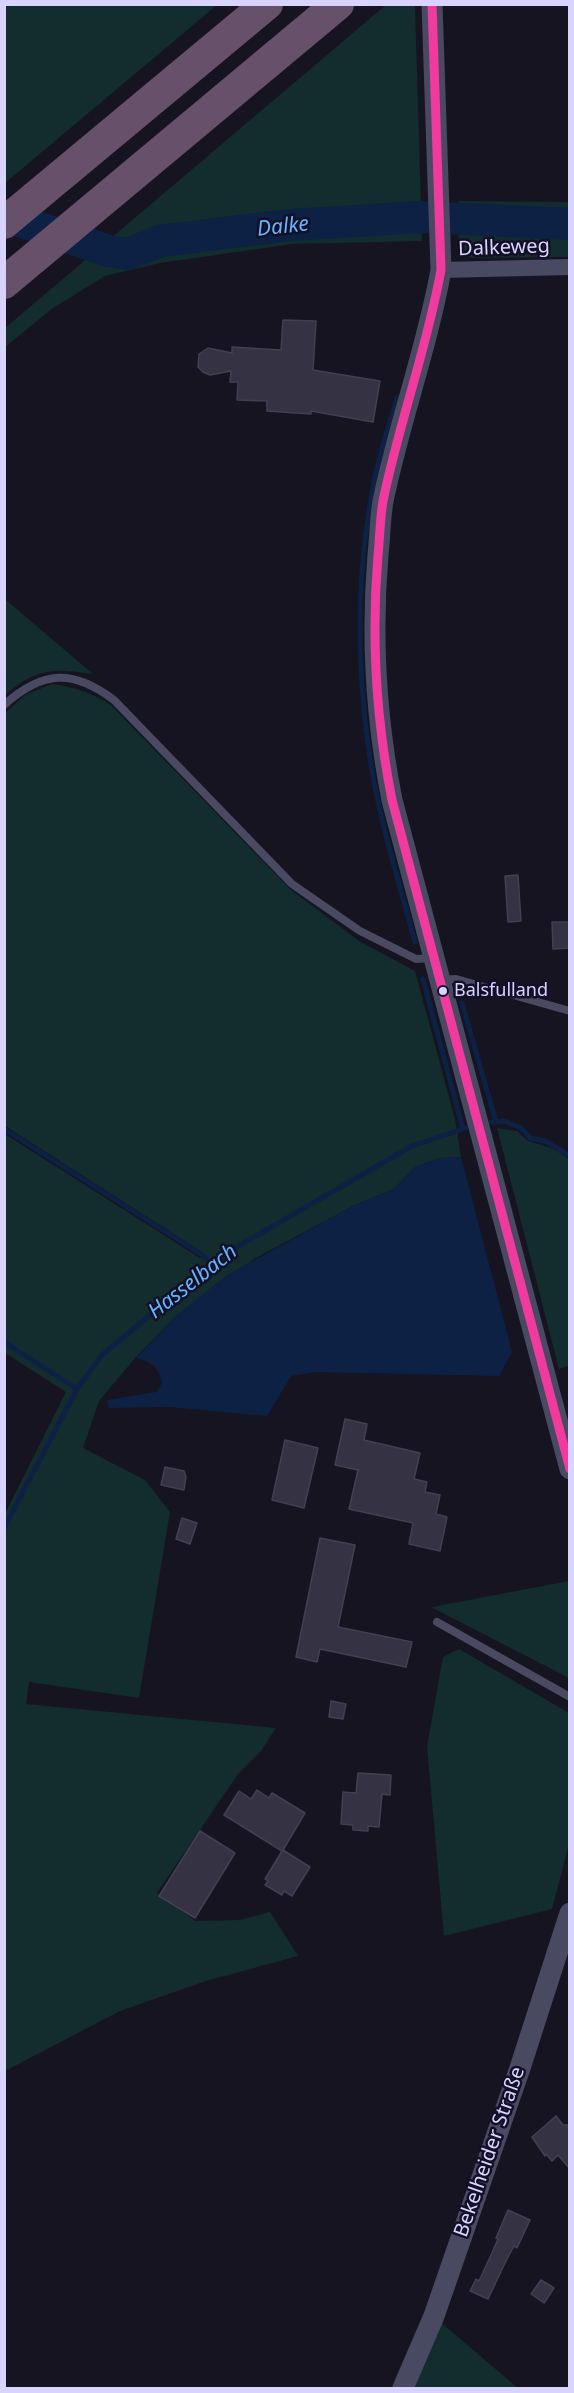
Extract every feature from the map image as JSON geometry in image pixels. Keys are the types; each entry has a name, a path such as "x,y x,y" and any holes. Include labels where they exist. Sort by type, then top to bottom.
{"highway":[{"path":"4,223 267,4"},
{"path":"4,283 338,4"}],"street":[{"path":"432,4 441,263 434,310 383,502 376,575 376,696 381,748 392,800 570,1469"},
{"name":"Dalkeweg","path":"441,263 570,267"},
{"name":"Bekelheider Straße","path":"404,2388 434,2316 520,2068 570,1913"}],"lane":[{"path":"4,705 22,689 48,679 63,677 76,679 97,687 114,700 292,884 360,931 416,959 433,958"},
{"path":"439,980 456,979 570,1011"},
{"path":"436,1622 570,1697"}],"green space":[{"path":"5,4 216,4 217,5 5,183"},
{"path":"387,4 415,5 422,241 292,244 160,263 105,276 53,308 5,347 5,328"},
{"path":"459,201 569,202 569,257 470,258 458,245"},
{"path":"4,599 93,674 67,671 46,672 26,679 5,695"},
{"path":"52,684 83,691 111,705 290,889 359,941 415,971 455,1119 461,1157 440,1158 415,1167 394,1189 353,1206 254,1259 176,1316 136,1357 99,1401 83,1448 145,1480 170,1512 139,1698 29,1682 26,1704 276,1728 261,1751 238,1774 157,1893 195,1921 239,1920 270,1912 298,1956 206,1981 120,2011 5,2071 4,1516 66,1392 5,1353 5,1134 200,1258 205,1254 5,1126 5,713 25,695"},
{"path":"497,1128 517,1131 528,1141 554,1149 569,1159 569,1366 559,1369"},
{"path":"569,1581 569,1678 431,1607 432,1607"},
{"path":"459,1649 569,1713 569,1844 552,1909 444,1936 427,1746 443,1657"},
{"path":"439,2321 518,2388 413,2388"}],"water":[{"path":"461,1157 512,1352 499,1376 317,1372 291,1376 267,1416 169,1407 109,1408 107,1400 156,1392 162,1383 159,1373 150,1363 136,1358 176,1316 227,1275 353,1206 394,1189 415,1167 440,1158"}],"building":[{"path":"283,320 316,321 313,370 380,381 373,422 311,411 311,414 267,411 267,401 237,400 238,382 230,382 231,371 210,375 198,367 199,354 208,348 232,353 232,347 281,350"},
{"path":"518,875 521,921 508,922 505,876"},
{"path":"552,922 570,922 570,948 553,949"},
{"path":"345,1419 367,1424 364,1440 420,1453 414,1479 427,1482 425,1492 440,1495 436,1514 447,1517 440,1551 409,1544 413,1523 349,1509 358,1470 335,1465"},
{"path":"285,1440 318,1448 304,1508 272,1500"},
{"path":"165,1467 184,1471 186,1477 184,1490 161,1485"},
{"path":"182,1518 197,1523 190,1544 176,1539"},
{"path":"320,1538 355,1545 338,1627 412,1642 406,1667 320,1649 317,1662 296,1657"},
{"path":"331,1701 346,1704 343,1719 329,1717"},
{"path":"358,1773 391,1775 390,1795 382,1794 379,1827 368,1826 368,1831 353,1830 353,1825 341,1824 343,1792 356,1793"},
{"path":"257,1790 269,1798 272,1793 305,1813 283,1850 310,1867 292,1896 284,1891 282,1895 265,1885 268,1881 265,1879 282,1851 224,1815 239,1791 251,1799"},
{"path":"200,1831 235,1853 195,1918 159,1896"},
{"path":"556,2116 563,2125 570,2125 570,2169 558,2155 552,2161 546,2154 545,2156 532,2137"},
{"path":"508,2210 530,2220 517,2248 514,2246 506,2261 488,2299 470,2291 476,2279 479,2281"},
{"path":"541,2280 554,2288 544,2303 531,2294"}],"waterway":[{"name":"Dalke","path":"4,216 109,251 128,254 160,241 290,225 420,217 570,224"},
{"path":"397,397 377,466 369,510 362,578 360,648 365,718 373,776 389,847 415,942"},
{"path":"423,979 463,1129"},
{"path":"462,1003 496,1122"},
{"name":"Hasselbach","path":"491,1122 504,1121 521,1128 530,1138 545,1141 570,1156"},
{"name":"Hasselbach","path":"4,1528 77,1389 102,1355 221,1256 412,1146 466,1128"},
{"path":"4,1129 213,1262"},
{"path":"4,1342 77,1389"}],"transit line":[{"path":"432,4 441,270 382,507 376,586 376,678 382,739 392,800 570,1469"}],"place":[{"name":"Balsfulland","path":"443,991"}]}
